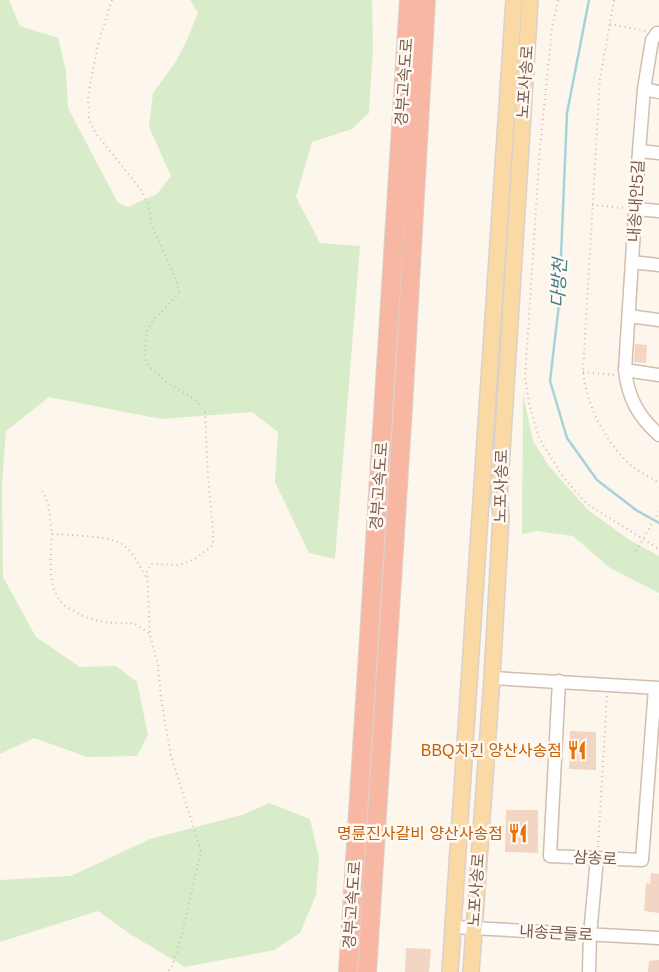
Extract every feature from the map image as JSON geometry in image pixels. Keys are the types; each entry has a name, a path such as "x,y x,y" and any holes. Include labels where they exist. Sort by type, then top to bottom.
{"highway":[{"name":"경부고속도로","path":"348,972 409,0"},
{"name":"경부고속도로","path":"366,972 403,407 426,0"}],"main road":[{"name":"노포사송로","path":"450,972 514,0"},
{"name":"노포사송로","path":"471,972 492,678 501,516 499,500 530,0"}],"street":[{"name":"내송내안5길","path":"658,34 652,40 644,90 625,373 626,387 634,406 646,423 659,435"},
{"path":"644,90 659,92"},
{"path":"639,151 659,153"},
{"path":"636,208 659,211"},
{"path":"632,262 659,265"},
{"path":"629,316 659,320"},
{"path":"625,373 659,375"},
{"name":"삼송로","path":"492,678 559,681 657,688 642,860 550,856 559,681"},
{"path":"589,972 590,935 597,858"},
{"name":"내송큰들로","path":"453,927 659,938"}],"path":[{"path":"112,0 98,44 88,96 90,119 95,132 141,190 148,204 152,225 177,281 179,293 154,319 147,332 144,354 150,367 165,380 197,401 205,412 213,531 212,545 195,559 179,565 151,564 147,571 150,635 158,665 161,698 171,756 201,851 181,938 172,966 167,972"},
{"path":"558,0 552,28 539,156 525,378 529,403 539,438 563,477 587,504 659,549"},
{"path":"614,0 600,79 582,372 590,406 605,435 628,463 659,483"},
{"path":"610,24 658,34"},
{"path":"592,205 636,208"},
{"path":"582,372 625,373"},
{"path":"42,491 48,503 52,534 50,564 53,582 63,604 89,619 115,624 134,623 150,635"},
{"path":"636,551 659,512"},
{"path":"52,534 119,542 132,553 147,578"},
{"path":"597,858 608,684"}],"green space":[{"path":"0,0 9,0 20,26 58,38 66,71 68,108 118,203 128,207 157,194 171,176 149,127 153,93 175,63 198,12 190,0 372,0 373,49 369,113 352,129 312,142 296,197 320,243 360,246 335,559 309,553 275,482 278,432 252,412 161,419 49,397 6,431 2,484 3,577 36,637 80,667 116,666 137,682 148,735 137,756 87,757 34,738 0,754"},
{"path":"523,394 533,441 549,466 587,509 628,539 659,556 659,593 610,568 573,536 537,531 522,534"},
{"path":"269,803 310,819 319,858 316,895 300,933 274,950 185,967 130,934 98,911 0,942 0,880 71,876 150,839 242,815"}],"building":[{"path":"635,344 647,345 646,363 634,362"},
{"path":"570,731 596,732 596,770 569,769"},
{"path":"506,810 538,810 538,853 505,852"},
{"path":"651,873 659,874 659,913 644,911 646,883 650,884"},
{"path":"406,948 431,949 429,972 405,972"},
{"path":"659,960 659,972 648,972 649,961"}],"waterway":[{"name":"다방천","path":"589,0 567,113 559,304 550,381 567,438 597,480 636,510 659,523"}],"place":[{"name":"BBQ치킨 양산사송점","path":"577,750"},
{"name":"명륜진사갈비 양산사송점","path":"518,833"}]}
